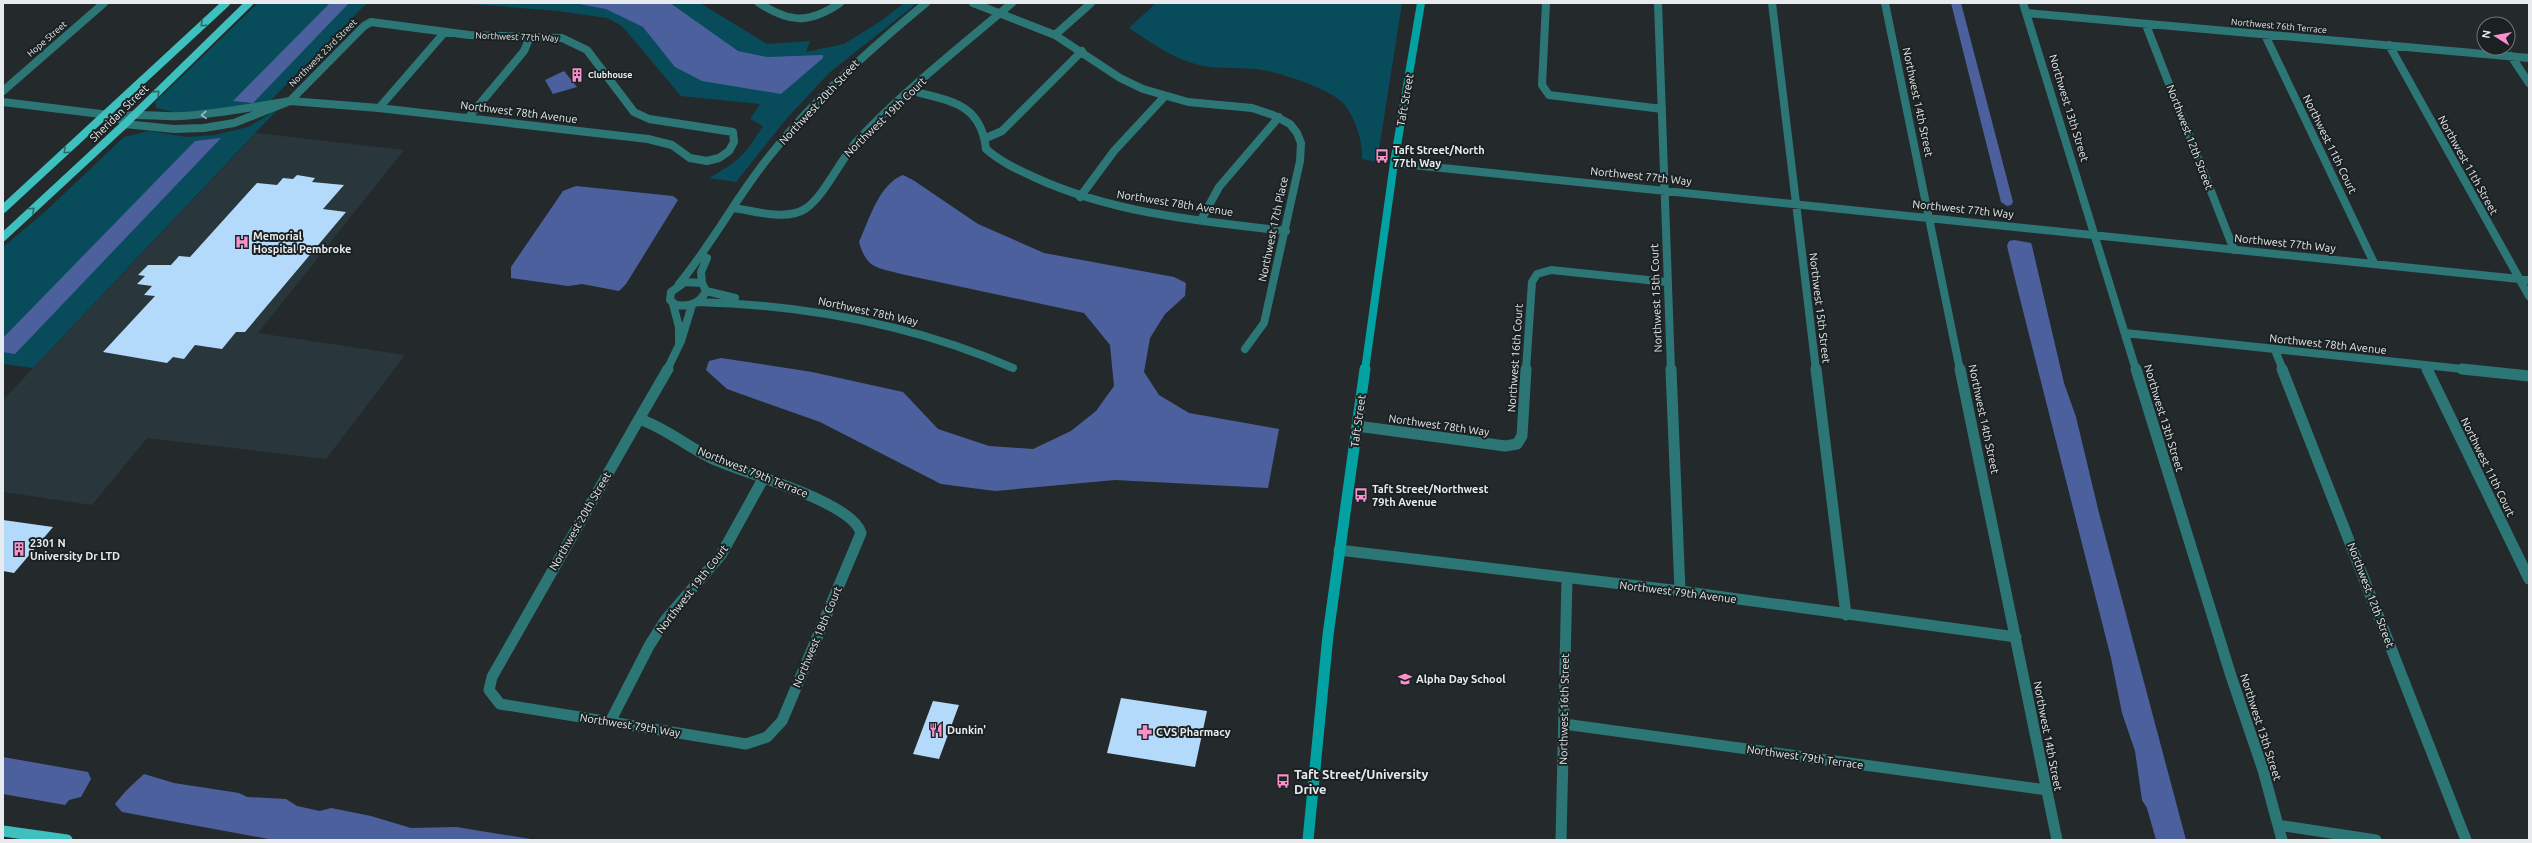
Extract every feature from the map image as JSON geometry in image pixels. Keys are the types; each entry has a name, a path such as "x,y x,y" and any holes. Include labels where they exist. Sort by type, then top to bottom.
{"main road":[{"name":"Sheridan Street","path":"3,209 226,3"},
{"name":"Sheridan Street","path":"3,237 125,124 249,3"},
{"path":"3,831 66,840"}],"street":[{"name":"Hope Street","path":"3,90 104,3"},
{"path":"760,3 778,16 793,19 822,16 840,3"},
{"name":"Northwest 20th Street","path":"679,284 696,265 767,159 802,117 866,52 926,3"},
{"name":"Northwest 17th Place","path":"973,3 1054,35 1082,51 1116,76 1140,88 1195,103 1248,106 1261,109 1279,117 1296,130 1302,145 1286,230 1264,323 1245,349"},
{"name":"Northwest 19th Court","path":"734,208 784,215 793,214 805,209 815,200 846,153 912,91 1012,3"},
{"path":"1054,35 1091,3"},
{"name":"Taft Street","path":"1308,840 1324,660 1394,163 1421,3"},
{"path":"1546,3 1542,85 1549,95 1560,98 1662,109"},
{"name":"Northwest 15th Court","path":"1658,3 1666,190 1667,282 1680,592"},
{"name":"Northwest 15th Street","path":"1772,3 1795,204 1846,615"},
{"name":"Northwest 14th Street","path":"1885,3 2057,840"},
{"name":"Northwest 13th Street","path":"2023,3 2231,676 2263,770 2282,840"},
{"name":"Northwest 76th Terrace","path":"2027,13 2146,25 2476,53"},
{"name":"Northwest 77th Way","path":"371,22 382,22 444,33 562,38 586,50 634,112 649,119 733,132 735,139 734,145"},
{"name":"Northwest 23rd Street","path":"290,100 364,26 371,22"},
{"name":"Northwest 12th Street","path":"2146,25 2234,250"},
{"path":"379,108 444,33"},
{"name":"Northwest 11th Court","path":"2265,35 2374,264"},
{"path":"468,118 524,51 530,37"},
{"name":"Northwest 11th Street","path":"2389,45 2524,280 2529,296"},
{"path":"986,138 1002,131 1053,78 1082,51"},
{"path":"2511,56 2529,83"},
{"name":"Northwest 76th Terrace","path":"2511,56 2529,58"},
{"name":"Northwest 78th Avenue","path":"912,91 965,108 977,117 986,133 986,149 996,158 1037,180 1080,197 1144,212 1286,230"},
{"path":"1080,197 1123,140 1165,96"},
{"name":"Northwest 78th Avenue","path":"3,102 117,116 136,113 178,116 214,114 290,100 379,108 648,139 672,146 683,154 699,161 714,161 725,154 734,145"},
{"name":"Northwest 78th Avenue","path":"125,124 174,129 204,128 234,123 290,100"},
{"path":"117,116 125,124"},
{"path":"1201,220 1219,187 1279,117"},
{"name":"Northwest 77th Way","path":"1394,163 2524,280"},
{"name":"Northwest 20th Street","path":"704,287 701,272 715,235"},
{"name":"Northwest 16th Court","path":"1517,444 1522,436 1532,282 1537,274 1551,270 1667,282"},
{"path":"673,304 681,306 695,304 704,287 691,281 679,284 671,292 670,300 673,304 679,327 679,344"},
{"name":"Northwest 78th Way","path":"704,287 761,304 894,327 982,354 1013,368"},
{"name":"Northwest 20th Street","path":"494,699 489,690 492,677 639,419 686,331 695,304"},
{"name":"Northwest 78th Way","path":"695,304 761,304"},
{"name":"Northwest 78th Avenue","path":"2125,333 2529,376"},
{"name":"Northwest 12th Street","path":"2275,350 2466,840"},
{"name":"Northwest 11th Court","path":"2426,366 2529,579"},
{"name":"Northwest 79th Terrace","path":"639,419 652,422 712,458 763,479 820,499 859,526 861,533"},
{"name":"Northwest 78th Way","path":"1357,426 1505,446 1517,444"},
{"name":"Northwest 19th Court","path":"610,722 649,646 666,619 721,555 763,479"},
{"name":"Northwest 18th Court","path":"767,737 782,721 861,533"},
{"name":"Northwest 79th Avenue","path":"1339,550 1680,592 2016,637"},
{"name":"Northwest 16th Street","path":"1561,840 1567,578"},
{"name":"Northwest 79th Way","path":"494,699 500,704 746,744 767,737"},
{"name":"Northwest 79th Terrace","path":"1564,724 2047,790"},
{"path":"2278,825 2376,840"}],"shaded area":[{"path":"258,3 367,3 269,102 222,111 177,113 156,108 155,102"},
{"path":"460,3 700,3 767,44 810,41 806,52 844,44 881,21 904,3 917,3 829,73 787,118 736,182 709,178 735,162 751,144 763,126 750,119 760,104 681,96 622,26 607,18 558,11"},
{"path":"1156,3 1402,3 1377,162 1362,159 1360,138 1349,111 1338,99 1328,93 1290,77 1265,70 1216,67 1192,63 1167,52 1129,28"},
{"path":"278,109 33,368 3,364 3,247 46,211 124,137 149,131 186,137 215,135 248,127"},
{"name":"Memorial Hospital Pembroke","path":"256,133 404,150 258,333 405,355 326,459 147,438 92,505 3,492 3,400"}],"water":[{"path":"330,3 349,3 253,103 233,101"},
{"path":"574,3 670,3 738,51 767,57 823,55 823,58 781,94 702,81 675,67 643,27 606,9"},
{"path":"564,71 577,87 553,94 545,80"},
{"path":"221,138 15,354 3,352 3,338 195,141"},
{"path":"903,175 913,180 978,224 1044,253 1174,277 1186,283 1185,296 1165,314 1150,338 1144,372 1159,395 1189,413 1279,429 1268,488 1115,480 995,491 941,484 820,422 727,389 706,370 709,361 721,358 812,372 903,392 938,429 989,446 1033,449 1071,431 1096,411 1114,386 1110,345 1084,313 901,274 879,268 869,262 862,251 859,242 881,194 887,186"},
{"path":"576,186 673,196 678,200 626,284 619,291 582,284 568,286 511,278 511,267 563,191"},
{"path":"2014,240 2031,243 2032,246 2064,383 2076,417 2099,513 2186,840 2156,840 2147,808 2142,800 2135,751 2122,713 2111,658 2007,246 2009,241"},
{"path":"3,757 88,772 91,779 81,797 69,800 65,805 3,794"},
{"path":"144,774 174,783 239,793 247,797 286,799 297,806 320,811 331,808 371,816 411,828 456,827 537,840 274,840 122,812 115,804"}],"building":[{"name":"Memorial Hospital Pembroke","path":"297,175 315,178 312,182 344,185 323,209 346,212 245,332 236,332 222,349 195,345 184,359 173,357 167,363 103,352 155,296 144,295 152,286 137,284 145,276 138,275 148,265 171,265 179,256 190,257 257,183 277,185 283,178 293,179"},
{"name":"2301 N University Dr LTD","path":"3,520 53,527 14,573 3,571"},
{"name":"CVS Pharmacy","path":"1121,698 1207,711 1195,767 1107,753"},
{"name":"Dunkin'","path":"933,701 959,705 939,759 913,754"}],"waterway":[{"path":"1956,3 2007,202"}],"place":[{"name":"Clubhouse","path":"577,75"},
{"name":"Taft Street/North 77th Way","path":"1382,156"},
{"name":"Memorial Hospital Pembroke","path":"242,242"},
{"name":"Taft Street/Northwest 79th Avenue","path":"1361,495"},
{"name":"2301 N University Dr LTD","path":"19,549"},
{"name":"Alpha Day School","path":"1405,679"},
{"name":"Dunkin'","path":"936,730"},
{"name":"CVS Pharmacy","path":"1145,732"},
{"name":"Taft Street/University Drive","path":"1283,781"}]}
